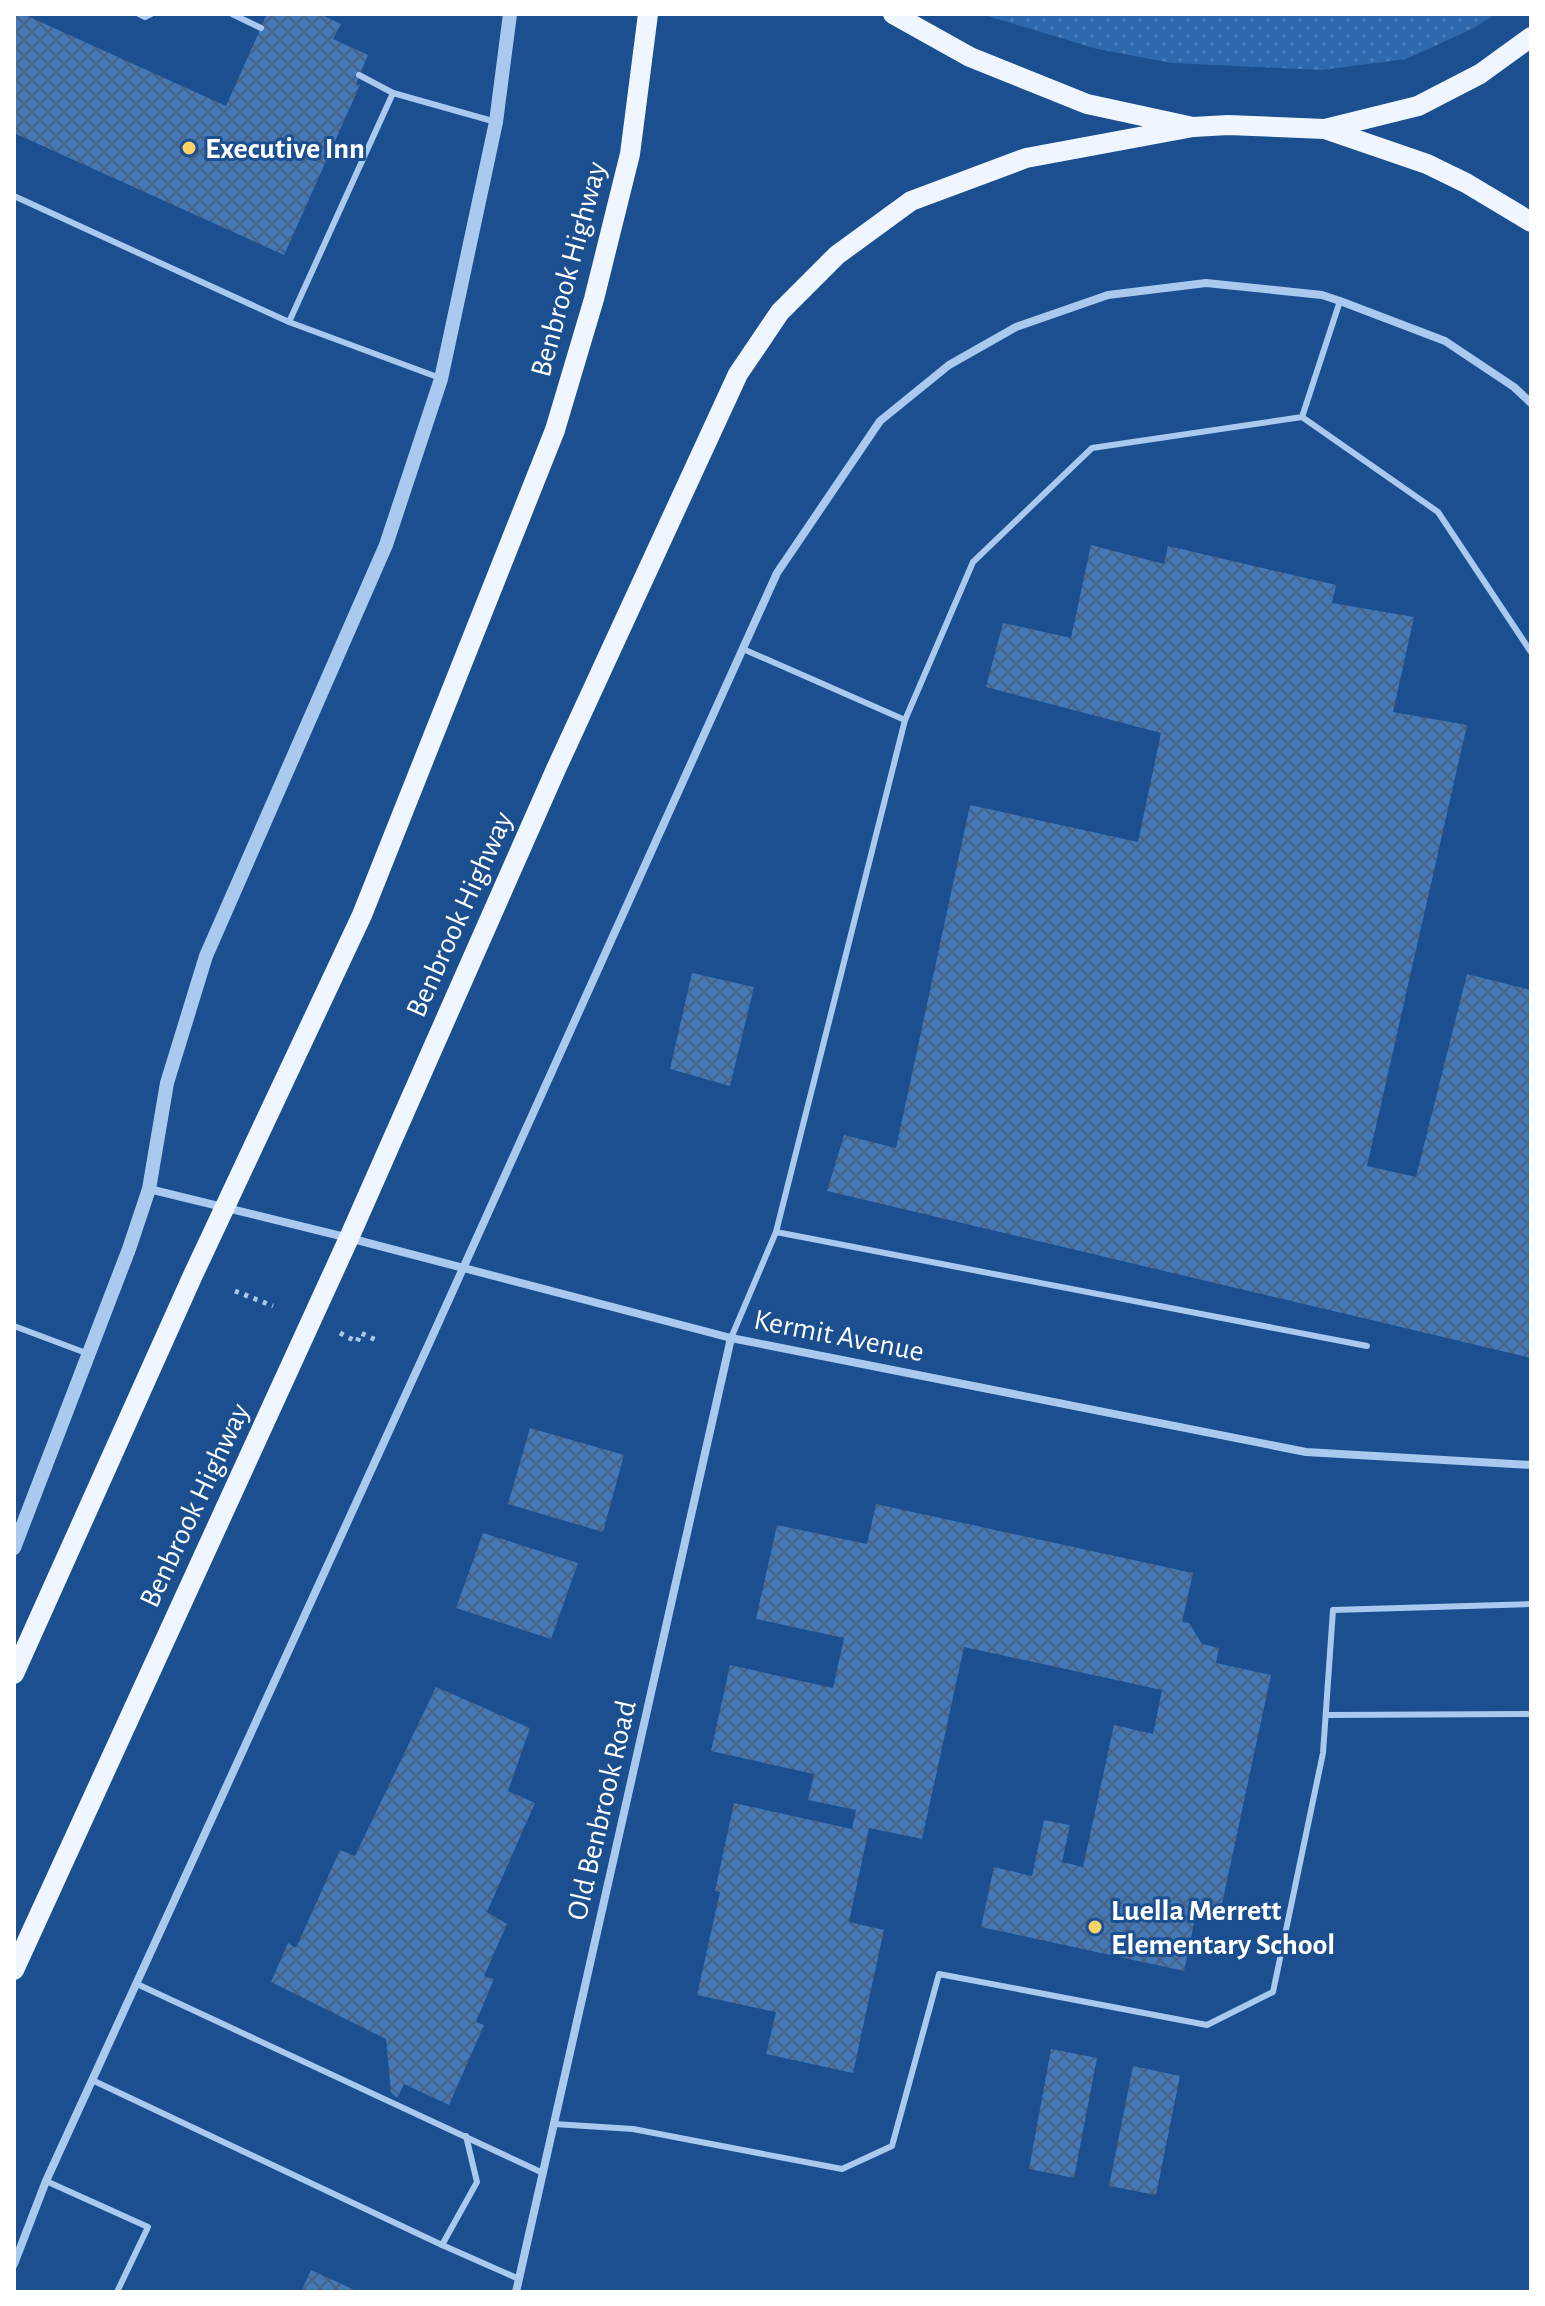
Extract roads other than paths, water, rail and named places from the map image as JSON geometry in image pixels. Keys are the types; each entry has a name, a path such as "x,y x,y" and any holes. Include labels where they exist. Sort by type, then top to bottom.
{"main road":[{"name":"Benbrook Highway","path":"14,1674 193,1275 362,915 555,430 594,299 630,154 648,14"},
{"path":"893,14 970,57 1087,104 1193,127 1228,125 1325,129 1418,106 1480,74 1531,37"},
{"name":"Benbrook Highway","path":"14,1970 349,1238 556,769 738,374 780,312 837,255 911,201 1026,158 1193,127"},
{"path":"1325,129 1427,164 1466,183 1531,222"}],"street":[{"path":"14,1548 90,1354 149,1189 167,1083 206,956 386,545 441,379 496,122 510,14"},
{"path":"14,2264 46,2181 777,573 880,421 949,365 1016,327 1108,295 1206,283 1322,295 1340,301 1445,341 1514,387 1531,403"},
{"name":"Kermit Avenue","path":"149,1189 731,1338 1306,1452 1531,1465"},
{"name":"Old Benbrook Road","path":"516,2292 731,1338"}],"lane":[{"path":"139,14 145,17 151,14"},
{"path":"232,14 261,28"},
{"path":"359,75 393,93 496,122"},
{"path":"289,322 393,93"},
{"path":"14,196 289,322 441,379"},
{"path":"1302,417 1340,301"},
{"path":"731,1338 776,1232 905,720 973,562 1092,448 1302,417 1438,512 1531,652"},
{"path":"743,649 905,720"},
{"path":"776,1232 1367,1346"},
{"path":"14,1326 90,1354"},
{"path":"554,2124 633,2129 842,2169 892,2146 939,1974 1207,2025 1273,1992 1323,1753 1333,1610 1531,1604"},
{"path":"1326,1715 1531,1714"},
{"path":"137,1984 543,2173"},
{"path":"92,2080 519,2279"},
{"path":"442,2245 477,2182 466,2136"},
{"path":"46,2181 148,2227 117,2292"}],"place":[{"name":"Executive Inn","path":"189,148"},
{"name":"Luella Merrett Elementary School","path":"1095,1927"}]}
